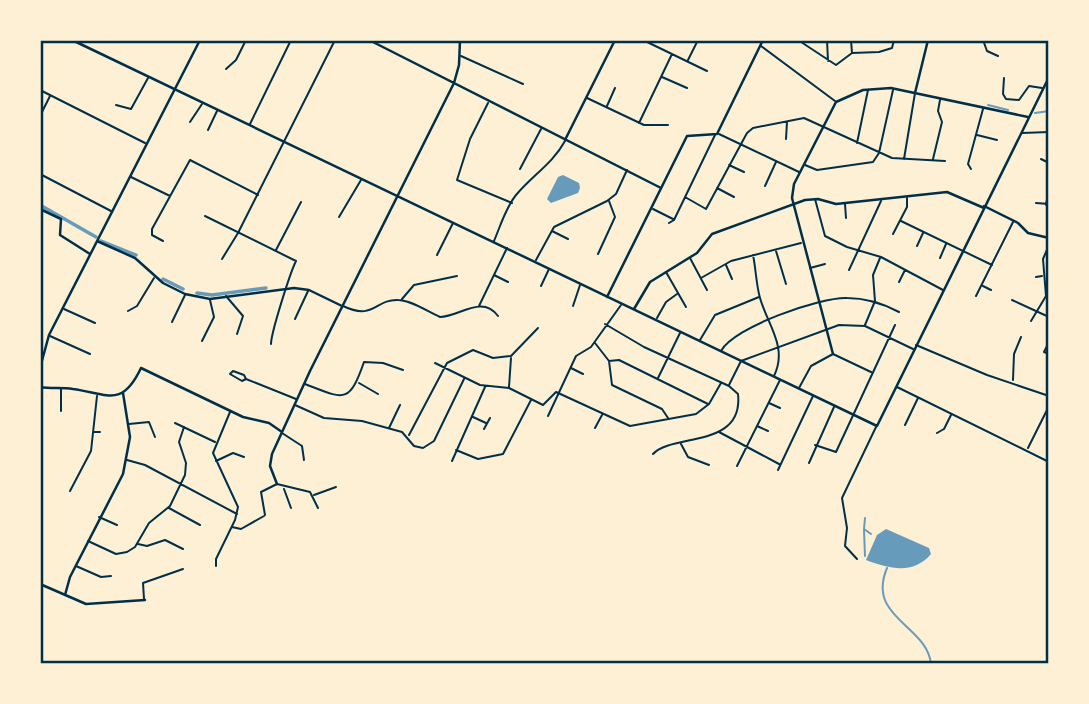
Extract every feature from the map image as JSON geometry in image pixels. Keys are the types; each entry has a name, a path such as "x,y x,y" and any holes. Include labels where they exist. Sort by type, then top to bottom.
{"street":[{"path":"72,40 877,426"},
{"path":"40,368 49,335 200,40"},
{"path":"226,69 236,60 246,40"},
{"path":"249,125 291,40"},
{"path":"222,259 285,142 335,40"},
{"path":"369,40 661,188"},
{"path":"318,508 313,495 307,490 283,488 277,484 270,461 311,368 454,83 460,56 460,40"},
{"path":"494,241 512,203 538,170 556,157 615,40"},
{"path":"643,40 707,71"},
{"path":"687,61 698,40"},
{"path":"669,223 674,220 763,40"},
{"path":"798,40 836,65 852,53 879,52 892,48 894,40"},
{"path":"827,40 828,62"},
{"path":"852,40 852,53"},
{"path":"904,160 915,93 928,40"},
{"path":"950,40 982,40 987,51 998,56"},
{"path":"760,46 836,102"},
{"path":"639,123 672,54"},
{"path":"460,56 466,55 523,84"},
{"path":"662,76 687,88"},
{"path":"116,105 131,110 149,77"},
{"path":"857,559 845,546 847,524 842,501 1049,77"},
{"path":"1004,78 1003,94 1006,99 1019,100 1029,86 1043,88"},
{"path":"606,107 615,88"},
{"path":"857,143 869,89"},
{"path":"872,373 833,354 792,204 792,190 836,102 869,89 893,89 1028,117"},
{"path":"804,164 817,170 867,165 878,153 893,89"},
{"path":"40,90 147,144"},
{"path":"40,116 51,95"},
{"path":"586,97 639,123 668,125"},
{"path":"933,160 942,122 938,111 940,99"},
{"path":"488,102 471,136 457,180 512,203"},
{"path":"190,122 202,103"},
{"path":"971,169 968,164 983,108"},
{"path":"208,130 218,110"},
{"path":"685,197 706,209 740,144 753,128 804,118 878,153 904,160 945,161"},
{"path":"786,139 787,121"},
{"path":"520,169 541,128"},
{"path":"1021,133 1049,132"},
{"path":"606,296 686,137 690,134 716,134 800,172"},
{"path":"976,135 997,140"},
{"path":"1041,159 1049,163"},
{"path":"163,241 151,232 190,160 257,195"},
{"path":"765,187 777,162"},
{"path":"729,165 744,173"},
{"path":"536,261 551,230 609,200 616,194 627,170"},
{"path":"40,174 112,211"},
{"path":"130,176 171,197"},
{"path":"339,217 362,179"},
{"path":"717,188 734,197"},
{"path":"1036,204 1047,204 1049,189"},
{"path":"634,309 646,286 690,257 715,233 792,204 815,199 845,203 947,192 1013,221 1028,233 1049,237"},
{"path":"892,234 907,207 907,197"},
{"path":"815,199 825,236 847,247 881,257 944,290"},
{"path":"598,254 615,217 609,200"},
{"path":"849,270 881,200"},
{"path":"275,251 301,202"},
{"path":"845,203 846,218"},
{"path":"40,209 61,219 60,235 90,254"},
{"path":"651,209 674,220"},
{"path":"205,216 296,261 287,280 288,288 271,344"},
{"path":"901,220 992,265"},
{"path":"976,296 1013,221"},
{"path":"437,255 453,222"},
{"path":"551,230 568,239"},
{"path":"917,246 924,232"},
{"path":"97,241 135,258 154,277 185,294 210,299 288,288 309,290 353,310 369,311 390,301 401,300 440,317 478,307 489,309 498,316"},
{"path":"701,278 726,264 802,243"},
{"path":"940,258 947,243"},
{"path":"1031,321 1046,296 1043,258 1049,245"},
{"path":"478,307 507,247"},
{"path":"776,250 786,284"},
{"path":"753,255 760,297 780,346 779,366 774,376"},
{"path":"690,257 707,290"},
{"path":"864,326 875,302 873,275 881,257"},
{"path":"726,264 732,279"},
{"path":"809,268 825,264"},
{"path":"541,286 549,268"},
{"path":"899,282 905,269"},
{"path":"666,271 686,307"},
{"path":"1036,277 1049,273"},
{"path":"494,275 508,282"},
{"path":"401,300 414,285 457,276"},
{"path":"128,311 137,306 154,277"},
{"path":"573,306 581,285"},
{"path":"982,285 991,290"},
{"path":"295,319 309,290"},
{"path":"656,320 666,302 678,293"},
{"path":"172,322 185,294"},
{"path":"226,296 243,316 237,334"},
{"path":"700,341 715,315 760,297"},
{"path":"721,351 732,336 818,302 845,298 875,302 899,312"},
{"path":"202,341 214,317 210,299"},
{"path":"1012,300 1049,317"},
{"path":"548,416 576,356 594,343 605,324 622,304"},
{"path":"63,308 95,323"},
{"path":"605,324 668,358 729,386 738,394"},
{"path":"729,386 741,361 825,328 850,324 864,326 987,375 1049,396"},
{"path":"815,445 836,452 895,326"},
{"path":"509,388 511,356 538,327"},
{"path":"658,379 681,332"},
{"path":"49,335 90,354"},
{"path":"1013,382 1014,354 1021,337"},
{"path":"1049,342 1044,352 1049,354"},
{"path":"594,343 609,361 612,385 662,409 668,419"},
{"path":"408,436 449,360 470,351 479,351 493,358 511,356"},
{"path":"799,388 811,366 833,354"},
{"path":"609,361 620,360 709,404"},
{"path":"304,384 337,395 350,392 359,383 364,362 383,363 403,370"},
{"path":"435,363 485,386 509,388 546,405 553,393 558,393 630,426 696,414 709,404 721,383"},
{"path":"40,387 61,388 97,396 123,393 132,387 141,368 230,411 264,421 302,446 304,460"},
{"path":"570,368 583,374"},
{"path":"294,405 324,418 360,420 388,429 408,436 418,447 432,444 465,377"},
{"path":"246,379 296,399"},
{"path":"737,466 780,380"},
{"path":"359,383 378,394"},
{"path":"452,461 485,386"},
{"path":"896,386 1028,449 1049,462"},
{"path":"61,388 61,411"},
{"path":"65,595 75,565 116,489 126,460 130,443 123,393"},
{"path":"738,394 743,393"},
{"path":"653,454 660,447 702,440 718,431 736,413 738,394"},
{"path":"778,470 813,395"},
{"path":"70,491 90,454 97,396"},
{"path":"905,425 919,397"},
{"path":"456,450 478,459 503,454 531,400"},
{"path":"769,402 780,408"},
{"path":"388,429 400,405"},
{"path":"809,463 834,406"},
{"path":"1028,449 1049,406"},
{"path":"216,566 216,559 237,514 236,498 213,453 230,411"},
{"path":"595,428 602,414"},
{"path":"937,433 944,429 951,414"},
{"path":"472,417 486,423"},
{"path":"484,429 490,418"},
{"path":"128,424 149,422 155,437"},
{"path":"175,423 216,442"},
{"path":"757,426 768,431"},
{"path":"87,541 116,554 127,552 137,544 149,523 169,507 186,471 179,442 184,427"},
{"path":"718,431 780,464"},
{"path":"93,432 100,432"},
{"path":"681,444 688,457 709,465"},
{"path":"215,461 233,453 244,457"},
{"path":"126,460 145,465 237,514"},
{"path":"265,515 261,492 277,484"},
{"path":"313,495 336,487"},
{"path":"283,488 291,508"},
{"path":"198,494 200,489"},
{"path":"169,507 200,525"},
{"path":"265,515 269,517"},
{"path":"232,527 243,528 265,515"},
{"path":"99,517 117,525"},
{"path":"137,544 147,546 165,540 183,549"},
{"path":"75,565 101,577 111,576"},
{"path":"40,584 90,604 145,600 143,583 183,569"}],"water":[{"path":"563,175 579,183 578,193 551,203 547,199 558,177"},
{"path":"886,529 929,548 931,554 924,561 909,568 892,568 866,560 877,535"}],"waterway":[{"path":"988,105 1008,110"},
{"path":"1035,113 1049,111"},
{"path":"40,205 96,237"},
{"path":"101,241 136,255"},
{"path":"163,279 183,289"},
{"path":"197,293 212,295 266,288"},
{"path":"865,518 864,529 871,534"},
{"path":"864,530 865,556"},
{"path":"887,568 883,585 884,599 927,651 931,664"}]}
